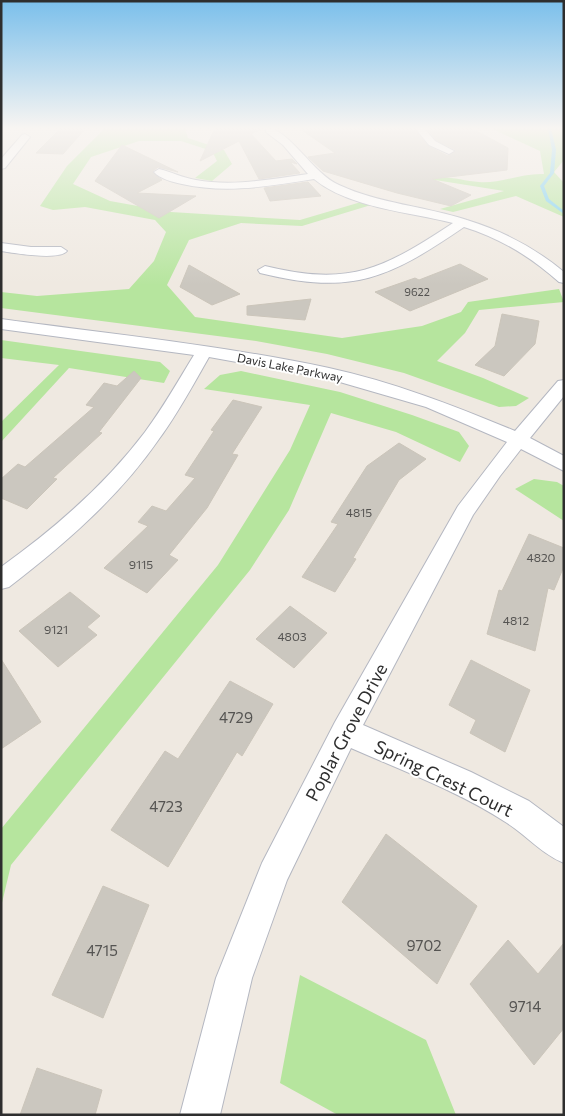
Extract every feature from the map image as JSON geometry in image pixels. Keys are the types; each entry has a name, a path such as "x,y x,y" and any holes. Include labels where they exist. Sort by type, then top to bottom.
{"street":[{"path":"179,180 214,186 281,180"},
{"path":"322,180 335,188 369,200 463,222 515,244 533,254 564,279"},
{"path":"265,270 281,274 327,278 379,271 463,222"},
{"path":"1,247 30,251 61,251"},
{"name":"Davis Lake Parkway","path":"1,324 204,352 329,373 432,403 520,440 564,464"},
{"path":"1,580 61,531 107,488 151,437 204,352"},
{"name":"Poplar Grove Drive","path":"200,1115 234,978 273,874 345,731 465,511 493,471 564,385"},
{"name":"Spring Crest Court","path":"345,731 460,782 518,812 564,846"}],"green space":[{"path":"57,180 76,180 73,184 110,201 171,212 300,220 361,202 371,205 302,226 241,223 189,240 167,285 195,317 342,338 422,326 461,312 468,302 559,289 564,302 479,310 465,333 437,361 529,398 516,406 499,407 404,373 327,354 256,341 1,308 1,292 37,296 129,289 154,261 166,232 155,220 85,207 53,210 40,206"},
{"path":"436,180 486,182 501,180 561,180 564,183 564,217 516,196 453,212 440,209 504,191"},
{"path":"1,340 160,362 170,371 164,383 69,368 1,442 1,422 59,365 1,358"},
{"path":"241,371 340,392 412,415 459,432 469,446 460,462 396,432 331,413 289,510 250,570 11,865 1,907 1,829 218,565 290,450 310,405 204,389 220,375"},
{"path":"534,479 557,482 564,486 564,521 515,489"},
{"path":"300,975 426,1040 456,1115 338,1115 280,1083"}],"building":[{"path":"162,180 137,193 196,196 159,218 95,181"},
{"path":"354,180 435,180 471,195 451,206"},
{"path":"308,182 321,196 270,201 264,188"},
{"path":"460,264 488,279 410,311 375,292 415,278 419,280"},
{"path":"189,265 240,294 212,305 180,287"},
{"path":"311,299 305,320 247,315 247,306"},
{"path":"502,314 539,321 535,344 504,376 475,365 495,346"},
{"path":"134,371 141,378 99,432 102,433 53,478 57,479 27,509 1,498 1,479 18,464 25,467 94,407 86,405 104,383 117,386"},
{"path":"233,400 262,407 232,454 238,455 207,508 169,555 178,560 147,593 104,568 148,526 138,522 152,506 166,511 195,478 185,475 214,431 211,430"},
{"path":"399,443 426,459 399,480 353,558 356,559 335,592 302,577 338,524 331,522 367,466"},
{"path":"529,534 564,548 564,566 554,590 548,588 535,651 487,634 499,590 502,591"},
{"path":"70,592 100,616 87,627 97,635 58,667 19,631"},
{"path":"290,606 327,633 294,668 256,639"},
{"path":"1,659 41,722 1,749"},
{"path":"471,660 530,690 505,752 470,733 476,720 449,705"},
{"path":"230,681 273,704 242,756 237,752 168,867 111,830 165,751 178,759"},
{"path":"386,834 477,906 437,984 342,902"},
{"path":"103,886 149,905 103,1018 52,995"},
{"path":"508,940 538,974 564,943 564,1028 534,1065 470,984"},
{"path":"37,1068 102,1090 95,1115 20,1115"}],"waterway":[{"path":"547,180 542,186 547,200 564,213"}]}
